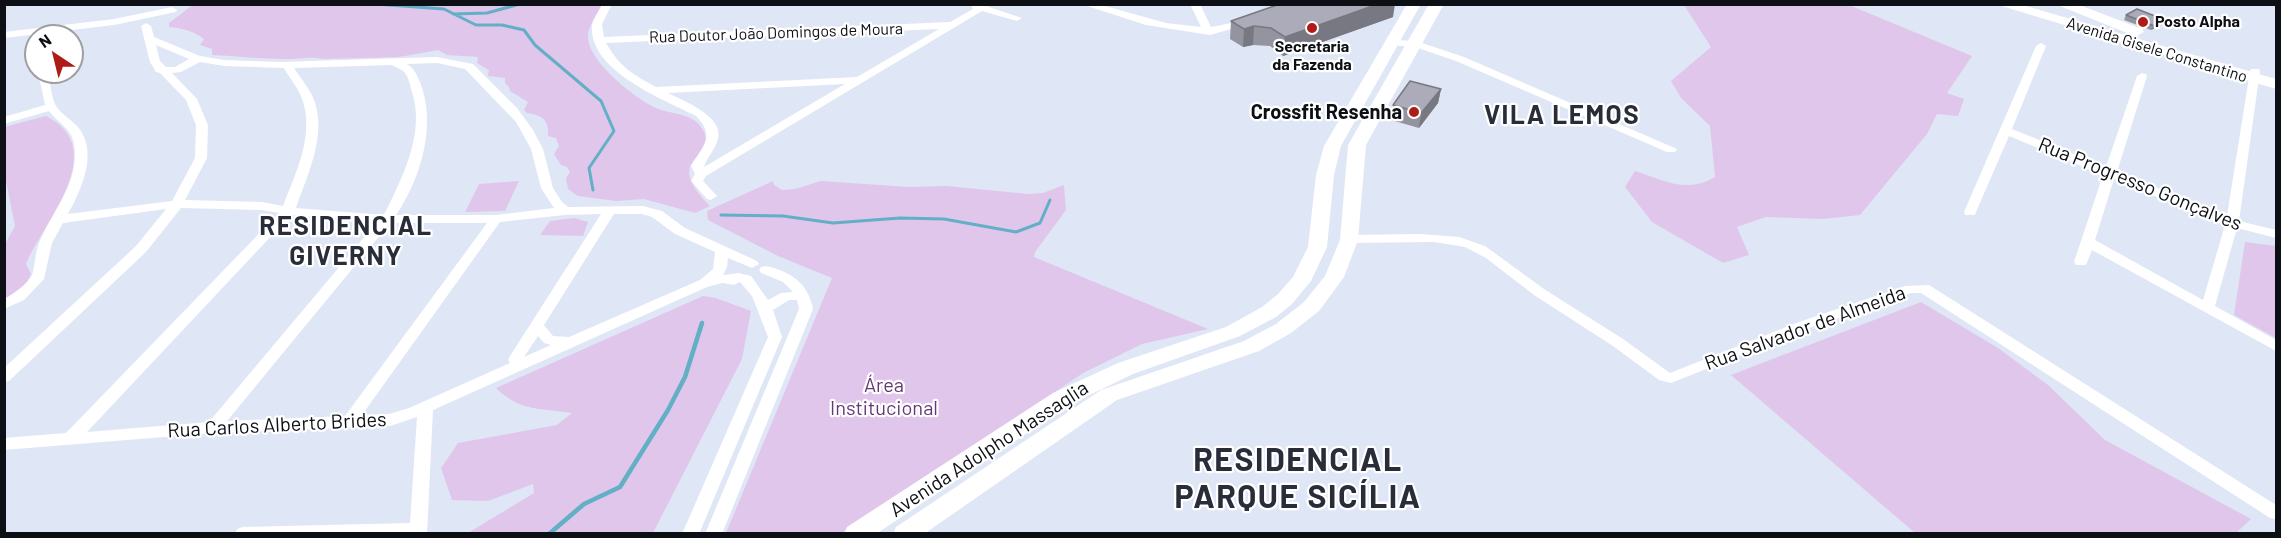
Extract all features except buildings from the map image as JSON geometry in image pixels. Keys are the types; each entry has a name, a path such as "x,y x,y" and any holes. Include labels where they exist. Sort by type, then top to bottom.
{"main road":[{"name":"Avenida Adolpho Massaglia","path":"905,534 1109,395 1237,329 1285,299 1304,276 1317,251 1324,221 1329,156 1340,128 1395,43 1414,4"},
{"name":"Avenida Adolpho Massaglia","path":"856,534 1061,399 1096,380 1177,361 1241,351 1274,336 1295,321 1324,294 1338,271 1350,231 1353,162 1357,145 1437,4"},
{"name":"Avenida Gisele Constantino","path":"2002,4 2254,75 2277,77"},
{"name":"Avenida Gisele Constantino","path":"2062,4 2277,84"},
{"path":"2077,26 2095,28 2105,26 2093,15"},
{"path":"1324,221 1350,231"}],"street":[{"path":"148,25 183,4"},
{"path":"607,4 597,24 599,40 611,61 627,76 700,114 711,125 713,140 697,166 701,174"},
{"path":"1086,4 1184,30 1210,32 1234,28 1255,21"},
{"path":"1195,4 1210,32"},
{"path":"711,196 697,181 701,174 952,25 975,6 1017,18"},
{"path":"1184,30 1201,19"},
{"path":"84,26 114,22 148,25 180,52 198,59 251,65 448,61 469,66 526,126 534,142 549,195 565,211"},
{"path":"4,377 141,249 177,204 201,158 202,124 191,99 157,66 148,25"},
{"name":"Rua Doutor João Domingos de Moura","path":"599,40 952,25"},
{"path":"4,35 24,33"},
{"path":"1395,43 1416,44 1504,78 1671,149"},
{"path":"1970,212 2041,46"},
{"path":"157,66 180,52"},
{"path":"157,66 177,70 198,59"},
{"path":"412,78 424,68 448,61"},
{"path":"213,427 389,219 409,178 419,138 422,109 406,66 393,62"},
{"path":"299,81 309,71 326,64"},
{"path":"72,437 288,211 309,153 313,126 307,97 287,65"},
{"path":"2208,308 2232,223 2254,75"},
{"path":"2081,262 2142,76"},
{"path":"654,90 859,80"},
{"path":"4,305 19,297 39,276 40,255 79,183 81,144 71,126 51,107 46,84"},
{"path":"7,120 51,107"},
{"name":"Rua Progresso Gonçalves","path":"2006,130 2232,223 2277,234"},
{"path":"710,148 740,151"},
{"path":"61,219 177,204 262,206 288,211 389,219 496,219 565,211 643,210 657,214 680,231 747,262"},
{"path":"519,366 515,360 609,212"},
{"path":"349,422 496,219"},
{"name":"Rua Salvador de Almeida","path":"1350,231 1449,240 1467,244 1480,250 1546,297 1611,336 1664,376 1671,378 1815,321 1910,288 1924,288 2276,511"},
{"path":"702,241 753,272 794,281"},
{"path":"2088,242 2277,346"},
{"name":"Rua Carlos Alberto Brides","path":"4,444 213,427 390,420 574,341 729,284 718,272 722,262 721,254"},
{"path":"714,534 806,309 803,296 794,281 766,270"},
{"path":"690,534 773,348 774,329 764,309 729,284"},
{"path":"764,309 786,296 803,296"},
{"path":"538,327 549,340 574,341"},
{"path":"243,534 418,532 424,407"}],"green space":[{"path":"194,4 602,5 589,29 590,48 615,79 637,97 656,108 689,117 700,126 706,141 703,149 693,161 690,177 696,190 710,206 695,213 644,199 616,201 578,196 568,189 566,178 570,172 567,167 561,165 554,154 559,146 556,138 548,136 544,119 527,113 524,110 528,102 510,91 505,78 488,76 489,70 477,63 478,57 447,55 438,50 399,57 324,59 212,55 212,49 200,45 204,39 200,36 188,30 169,27 169,23"},
{"path":"1684,5 1849,5 1972,56 1947,93 1964,99 1958,116 1937,114 1927,134 1860,215 1823,219 1766,217 1737,227 1749,255 1723,263 1652,222 1625,187 1635,171 1685,185 1705,182 1715,177 1710,126 1681,98 1671,81 1711,47"},
{"path":"46,116 65,130 73,147 73,167 57,208 26,264 31,274 24,287 5,301 5,244 15,226 5,176 4,127"},
{"path":"519,181 505,211 465,212 479,184"},
{"name":"Área Institucional","path":"773,181 774,185 782,190 795,189 821,181 909,187 947,186 1028,194 1043,193 1064,185 1066,210 1035,252 1034,257 1208,329 1142,344 1083,373 879,512 841,533 726,533 832,278 778,256 708,220 707,211"},
{"path":"574,218 588,222 583,236 540,235 550,221"},
{"path":"2245,242 2276,246 2276,338 2234,315"},
{"path":"703,296 716,298 751,311 742,359 653,533 468,533 534,493 533,484 488,501 452,500 441,468 458,443 557,425 572,413 532,408 505,396 496,388"},
{"path":"1921,302 1998,348 2048,385 2105,440 2251,519 2235,534 1915,533 1731,375"}],"waterway":[{"path":"375,4 444,9 454,14"},
{"path":"454,14 487,13 520,4"},
{"path":"454,14 476,25 502,25 524,30 535,45 601,101 614,131 589,168 593,190"},
{"path":"721,215 783,216 833,223 900,218 944,219 1016,232 1040,223 1050,200"},
{"path":"549,534 584,504 620,487 668,410 685,377 702,323"}],"place":[{"name":"Posto Alpha","path":"2143,22"},
{"name":"Secretaria da Fazenda","path":"1312,28"},
{"name":"Crossfit Resenha","path":"1414,112"}],"district":[{"name":"VILA LEMOS","path":"1562,115"},
{"name":"RESIDENCIAL GIVERNY","path":"346,241"},
{"name":"RESIDENCIAL PARQUE SICÍLIA","path":"1298,478"}]}
